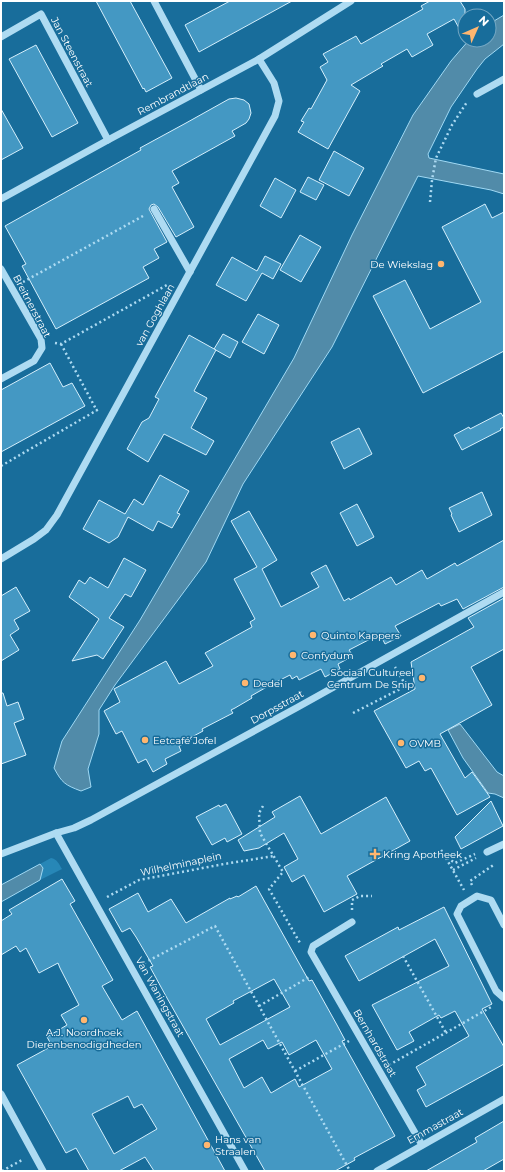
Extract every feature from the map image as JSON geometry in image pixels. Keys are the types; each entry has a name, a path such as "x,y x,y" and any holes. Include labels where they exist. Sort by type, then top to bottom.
{"street":[{"path":"154,1 201,90"},
{"name":"Rembrandtlaan","path":"1,199 259,59 351,1"},
{"name":"Jan Steenstraat","path":"1,37 41,14 108,140"},
{"name":"van Goghlaan","path":"1,558 34,539 46,530 57,515 275,116 279,101 274,82 259,59"},
{"path":"477,94 504,79"},
{"path":"154,209 190,272"},
{"name":"Breitnerstraat","path":"1,269 41,339 42,348 34,361 1,379"},
{"name":"Dorpsstraat","path":"1,854 56,832 74,828 90,820 298,707 504,592"},
{"name":"Van Waningstraat","path":"56,832 245,1171"},
{"path":"487,852 504,844"},
{"path":"504,925 491,900 477,896 461,906 457,914 496,991 504,998"},
{"path":"311,952 313,946 352,922"},
{"name":"Bernhardstraat","path":"311,952 422,1145"},
{"path":"1,1094 43,1171"},
{"name":"Emmastraat","path":"377,1171 504,1099"}],"path":[{"path":"430,202 436,158 452,125 465,103 477,94"},
{"path":"12,288 154,209"},
{"path":"41,339 61,344 170,284"},
{"path":"61,344 97,411"},
{"path":"1,466 122,396"},
{"path":"353,713 406,686 388,657"},
{"path":"263,806 259,812 260,833 283,872 268,889 302,946 311,952"},
{"path":"441,850 466,893"},
{"path":"445,856 456,863 478,852 487,852"},
{"path":"452,869 487,852"},
{"name":"Wilhelminaplein","path":"96,903 139,880 274,856"},
{"path":"477,896 470,881 498,862"},
{"path":"352,900 360,896 372,896"},
{"path":"133,969 215,926 350,1171"},
{"path":"403,956 446,1033"},
{"path":"259,1006 322,970"},
{"path":"379,1070 498,1004"},
{"path":"295,1071 359,1035"},
{"path":"2,1171 33,1154"}],"shaded area":[{"path":"504,15 504,44 485,59 477,69 451,107 428,154 429,158 504,174 504,194 491,190 418,176 332,347 243,484 206,562 115,685 99,710 99,734 88,769 91,787 81,791 71,787 59,777 54,768 62,741 140,620 294,358 352,235 413,115 451,61 462,48 497,48 497,19"},
{"path":"460,724 497,772 504,776 504,798 488,793 463,758 448,730"},
{"path":"51,858 59,864 62,869 40,880 43,868 40,864"},
{"path":"40,864 43,868 40,880 1,902 1,885"}],"building":[{"path":"96,1 130,1 172,78 146,92 144,88 143,89"},
{"path":"230,1 292,1 199,52 185,25"},
{"path":"430,1 460,1 464,8 457,8 457,24 454,19 427,34 433,45 412,57 407,49 381,64 383,66 351,85 360,91 328,149 298,132 304,122 301,121 309,108 311,109 327,80 320,67 328,62 323,54 356,36 361,44 423,9 421,6"},
{"path":"36,45 78,123 52,137 9,59"},
{"path":"236,98 244,100 249,104 251,113 246,123 232,131 235,136 172,171 179,183 172,187 194,227 176,237 158,207 154,204 151,205 149,209 167,242 154,249 159,258 143,267 149,278 56,329 22,266 26,264 5,226 141,150 140,148 229,99"},
{"path":"1,109 23,148 1,160"},
{"path":"334,151 364,168 349,196 319,180"},
{"path":"308,177 324,185 316,200 300,192"},
{"path":"275,178 296,190 281,218 260,206"},
{"path":"485,204 492,218 504,212 504,351 423,393 373,296 405,280 430,329 481,302 442,227"},
{"path":"300,235 321,247 301,282 280,270"},
{"path":"265,256 281,264 273,279 262,273 246,301 216,285 232,257 257,271"},
{"path":"258,314 279,325 264,354 242,342"},
{"path":"223,334 238,342 230,358 214,349"},
{"path":"189,335 216,350 194,391 207,398 191,428 214,441 206,455 164,434 148,462 127,449 142,422 149,418 159,399 155,397"},
{"path":"50,363 63,387 72,383 85,406 1,452 1,390"},
{"path":"501,413 504,418 504,427 500,429 501,430 462,450 454,435 469,427 470,429"},
{"path":"359,428 372,454 344,469 331,442"},
{"path":"160,475 189,491 177,513 180,514 172,528 158,521 153,531 128,517 118,537 109,543 83,529 99,500 125,514 134,499 143,505"},
{"path":"482,492 492,515 459,532 449,508"},
{"path":"357,504 374,537 357,546 340,513"},
{"path":"249,511 277,560 262,569 281,607 319,587 311,573 326,565 344,601 349,598 350,600 391,577 396,585 422,570 427,579 455,563 457,566 504,540 504,587 463,609 457,599 441,606 439,603 395,626 401,636 385,644 380,634 349,650 353,656 338,664 340,669 325,677 321,669 299,680 297,676 292,679 290,675 272,684 231,710 233,713 202,729 203,731 190,738 191,740 179,746 181,751 165,759 167,764 153,772 146,759 138,763 122,731 116,734 104,711 120,702 114,689 166,661 179,684 213,666 205,653 252,627 250,622 255,619 234,579 257,567 231,521"},
{"path":"124,558 146,570 131,597 125,594 109,618 124,627 103,659 97,655 72,661 99,619 69,597 79,580 85,584 90,577 108,588"},
{"path":"16,587 30,611 14,620 19,629 10,635 19,650 1,661 1,596"},
{"path":"504,598 504,649 471,667 492,705 440,734 465,778 472,772 490,797 457,815 431,768 425,771 419,761 406,768 374,711 415,689 411,662 474,627 468,618"},
{"path":"1,693 3,693 7,706 18,702 24,719 14,723 26,755 1,764"},
{"path":"300,796 321,834 386,797 410,841 347,876 357,894 324,912 304,875 292,882 284,867 298,859 284,833 259,848 244,851 238,840 275,817 272,812"},
{"path":"491,801 503,826 461,849 455,837"},
{"path":"226,804 242,834 227,842 225,838 212,845 196,817 219,805 220,807"},
{"path":"62,879 75,901 70,904 113,980 102,986 122,1020 137,1011 225,1171 154,1171 145,1157 119,1171 89,1171 76,1148 66,1153 17,1065 52,1046 47,1037 67,1025 61,1015 79,1005 58,963 39,973 26,948 20,952 16,946 1,955 1,921 12,914 9,910","holes":["128,1096 134,1108 142,1104 157,1129 114,1154 92,1114"]},
{"path":"256,886 309,981 312,980 345,1040 342,1041 395,1136 354,1158 355,1160 335,1171 265,1171 167,998 150,967 153,966 136,937 130,928 122,932 109,909 138,893 148,912 171,899 186,923 230,898 238,897","holes":["274,979 290,1007 220,1045 206,1019 234,1003 233,1001","263,1040 268,1049 282,1042 289,1055 316,1040 332,1069 299,1087 295,1079 271,1093 262,1077 244,1088 229,1059"]},
{"path":"444,907 492,1004 482,1009 504,1047 504,1064 426,1107 417,1090 426,1085 416,1067 469,1036 455,1011 441,1018 439,1015 409,1032 414,1041 397,1050 372,1005 449,966 435,939 359,981 345,956 398,927 399,930"},
{"path":"504,1121 504,1159 483,1171 426,1171 477,1142 475,1138"}],"place":[{"name":"De Wiekslag","path":"441,264"},
{"name":"Quinto Kappers","path":"313,635"},
{"name":"Confydum","path":"293,655"},
{"name":"Sociaal Cultureel Centrum De Snip","path":"422,678"},
{"name":"Dedel","path":"245,683"},
{"name":"Eetcafé Jofel","path":"145,740"},
{"name":"OVMB","path":"401,743"},
{"name":"Kring Apotheek","path":"375,854"},
{"name":"A.J. Noordhoek Dierenbenodigdheden","path":"84,1020"},
{"name":"Hans van Straalen","path":"207,1145"}]}
